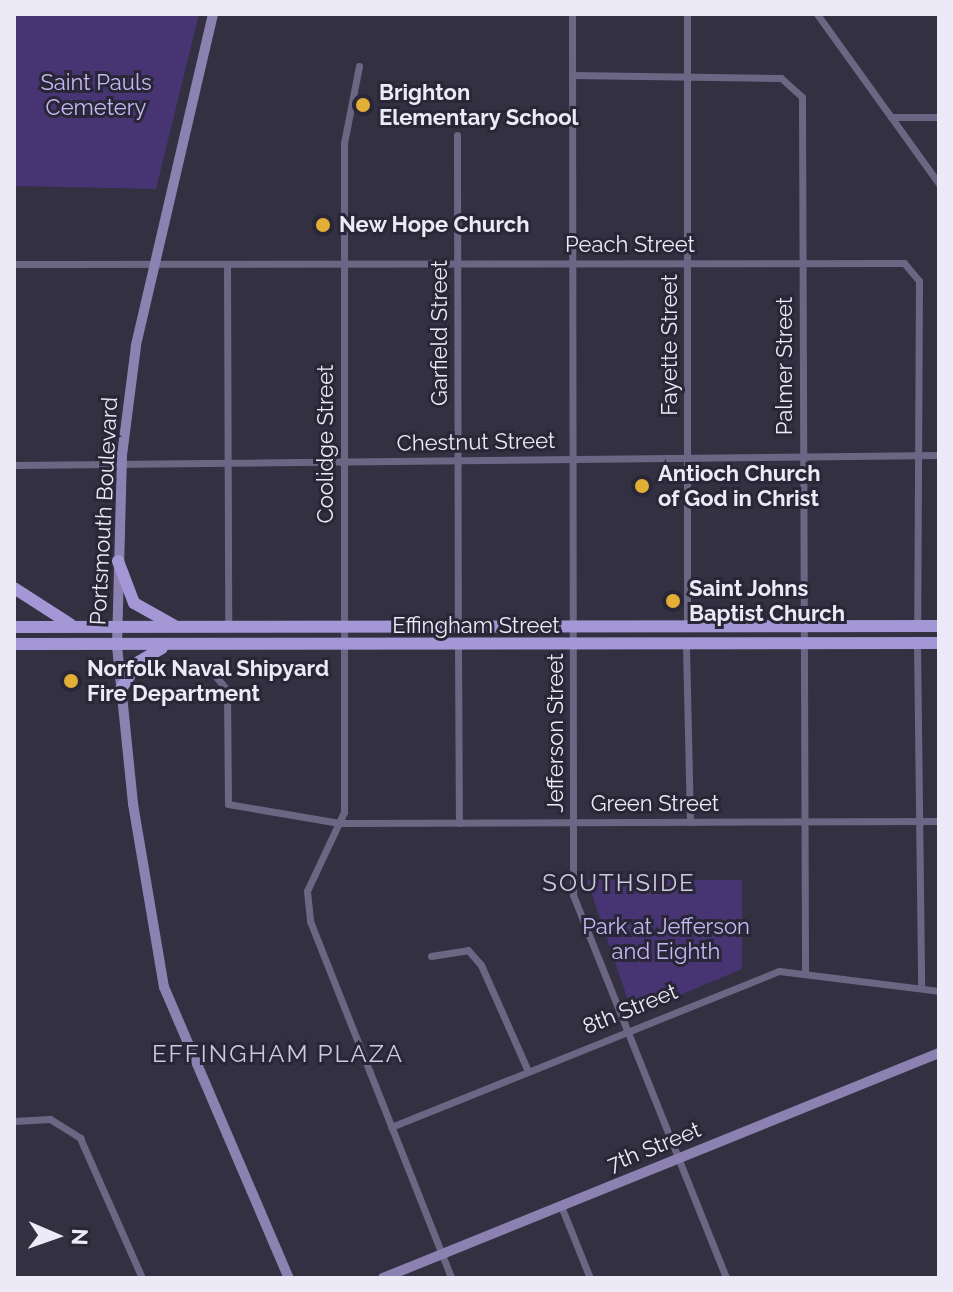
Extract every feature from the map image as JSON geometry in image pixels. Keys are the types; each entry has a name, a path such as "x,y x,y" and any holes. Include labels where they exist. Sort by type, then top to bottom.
{"main road":[{"name":"Portsmouth Boulevard","path":"213,14 153,263 122,463 117,646 164,987 289,1278"},
{"path":"118,561 139,608 183,628"},
{"path":"14,588 50,617 93,628"},
{"name":"Effingham Street","path":"14,627 939,626"},
{"name":"Effingham Street","path":"14,646 939,643"},
{"path":"121,689 137,663 170,645"},
{"name":"7th Street","path":"383,1278 939,1053"}],"street":[{"name":"Jefferson Street","path":"572,14 573,895 726,1278"},
{"name":"Fayette Street","path":"687,14 687,627"},
{"path":"817,14 939,184"},
{"name":"Coolidge Street","path":"339,823 344,645 344,134 359,66"},
{"path":"572,75 688,76"},
{"name":"Palmer Street","path":"688,76 781,78 802,97 805,970"},
{"path":"891,117 939,117"},
{"name":"Garfield Street","path":"457,135 458,627"},
{"name":"Peach Street","path":"14,264 688,262 910,266 919,281 918,455"},
{"path":"227,264 228,627"},
{"path":"917,626 918,455"},
{"name":"Chestnut Street","path":"14,465 939,455"},
{"path":"917,643 921,988"},
{"path":"458,645 459,823"},
{"path":"686,646 690,822"},
{"name":"Green Street","path":"217,678 227,690 228,804 339,823 939,821"},
{"path":"339,823 307,891 310,921 451,1278"},
{"path":"431,956 468,950 481,965 527,1069"},
{"name":"8th Street","path":"391,1127 527,1069 779,971 805,970 939,991"},
{"path":"14,1121 50,1119 80,1138 142,1278"},
{"path":"561,1206 590,1278"}],"green space":[{"name":"Saint Pauls Cemetery","path":"14,14 199,14 156,189 14,186"},
{"name":"Park at Jefferson and Eighth","path":"587,880 742,880 742,969 633,1015"}],"place":[{"name":"Brighton Elementary School","path":"363,105"},
{"name":"New Hope Church","path":"323,225"},
{"name":"Antioch Church of God in Christ","path":"642,486"},
{"name":"Saint Johns Baptist Church","path":"673,601"},
{"name":"Norfolk Naval Shipyard Fire Department","path":"71,681"}],"district":[{"name":"SOUTHSIDE","path":"619,883"},
{"name":"EFFINGHAM PLAZA","path":"278,1054"}]}
